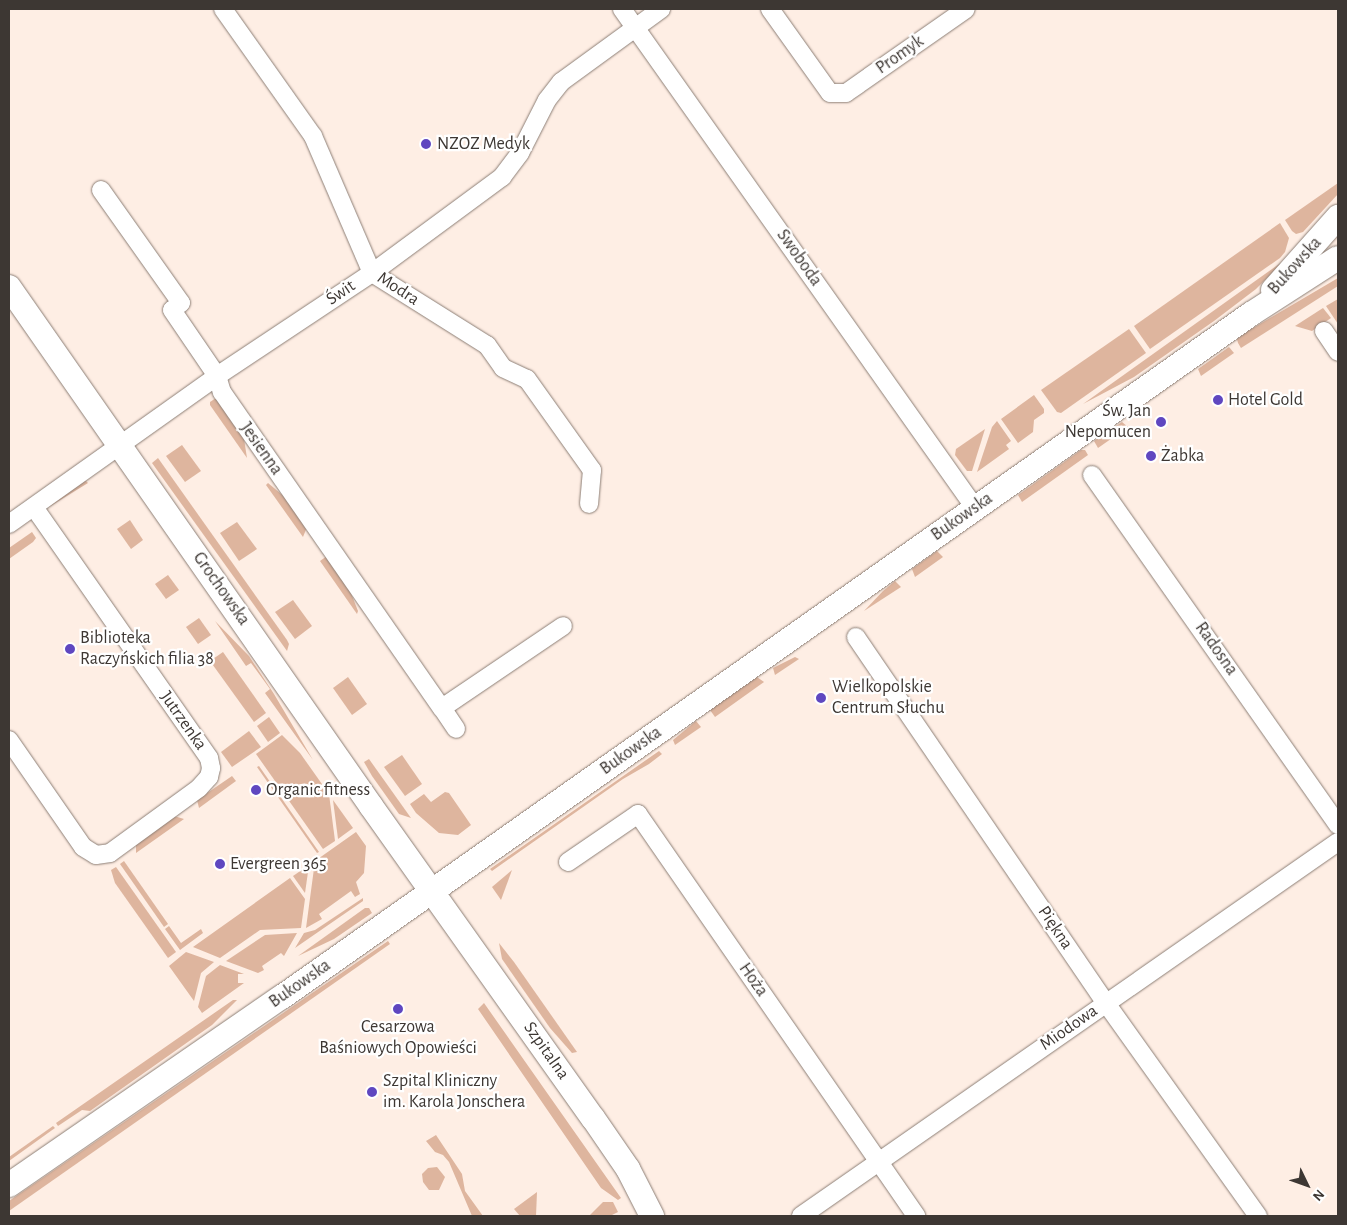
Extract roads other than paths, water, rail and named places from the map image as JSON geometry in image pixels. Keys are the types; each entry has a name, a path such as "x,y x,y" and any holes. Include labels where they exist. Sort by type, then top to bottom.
{"main road":[{"name":"Bukowska","path":"1251,314 1338,217"},
{"name":"Bukowska","path":"9,1185 432,891 1251,314 1338,258"},
{"name":"Grochowska","path":"9,287 432,891"},
{"name":"Szpitalna","path":"432,891 628,1169 652,1216"}],"street":[{"name":"Modra","path":"223,9 314,136 372,272 487,345 503,368 527,379 592,470 589,504"},
{"name":"Swoboda","path":"622,9 975,508"},
{"name":"Świt","path":"9,524 218,376 372,272 502,177 520,153 547,100 561,82 661,9"},
{"name":"Promyk","path":"770,9 830,93 846,93 966,9"},
{"name":"Jesienna","path":"101,190 182,303 172,310 218,376 222,392 456,729"},
{"path":"1324,332 1338,352"},
{"name":"Radosna","path":"1092,475 1338,824"},
{"name":"Jutrzenka","path":"9,740 84,847 96,856 110,853 199,788 209,777 211,768 209,758 34,507"},
{"path":"442,708 563,626"},
{"name":"Piękna","path":"856,637 1106,1003 1258,1216"},
{"name":"Hoża","path":"568,862 638,814 916,1216"},
{"name":"Miodowa","path":"801,1216 1338,842"}],"place":[{"name":"NZOZ Medyk","path":"426,144"},
{"name":"Hotel Gold","path":"1218,400"},
{"name":"Św. Jan Nepomucen","path":"1161,422"},
{"name":"Żabka","path":"1151,456"},
{"name":"Biblioteka Raczyńskich filia 38","path":"70,649"},
{"name":"Wielkopolskie Centrum Słuchu","path":"821,698"},
{"name":"Organic fitness","path":"256,790"},
{"name":"Evergreen 365","path":"220,864"},
{"name":"Cesarzowa Baśniowych Opowieści","path":"398,1009"},
{"name":"Szpital Kliniczny im. Karola Jonschera","path":"372,1092"}]}
